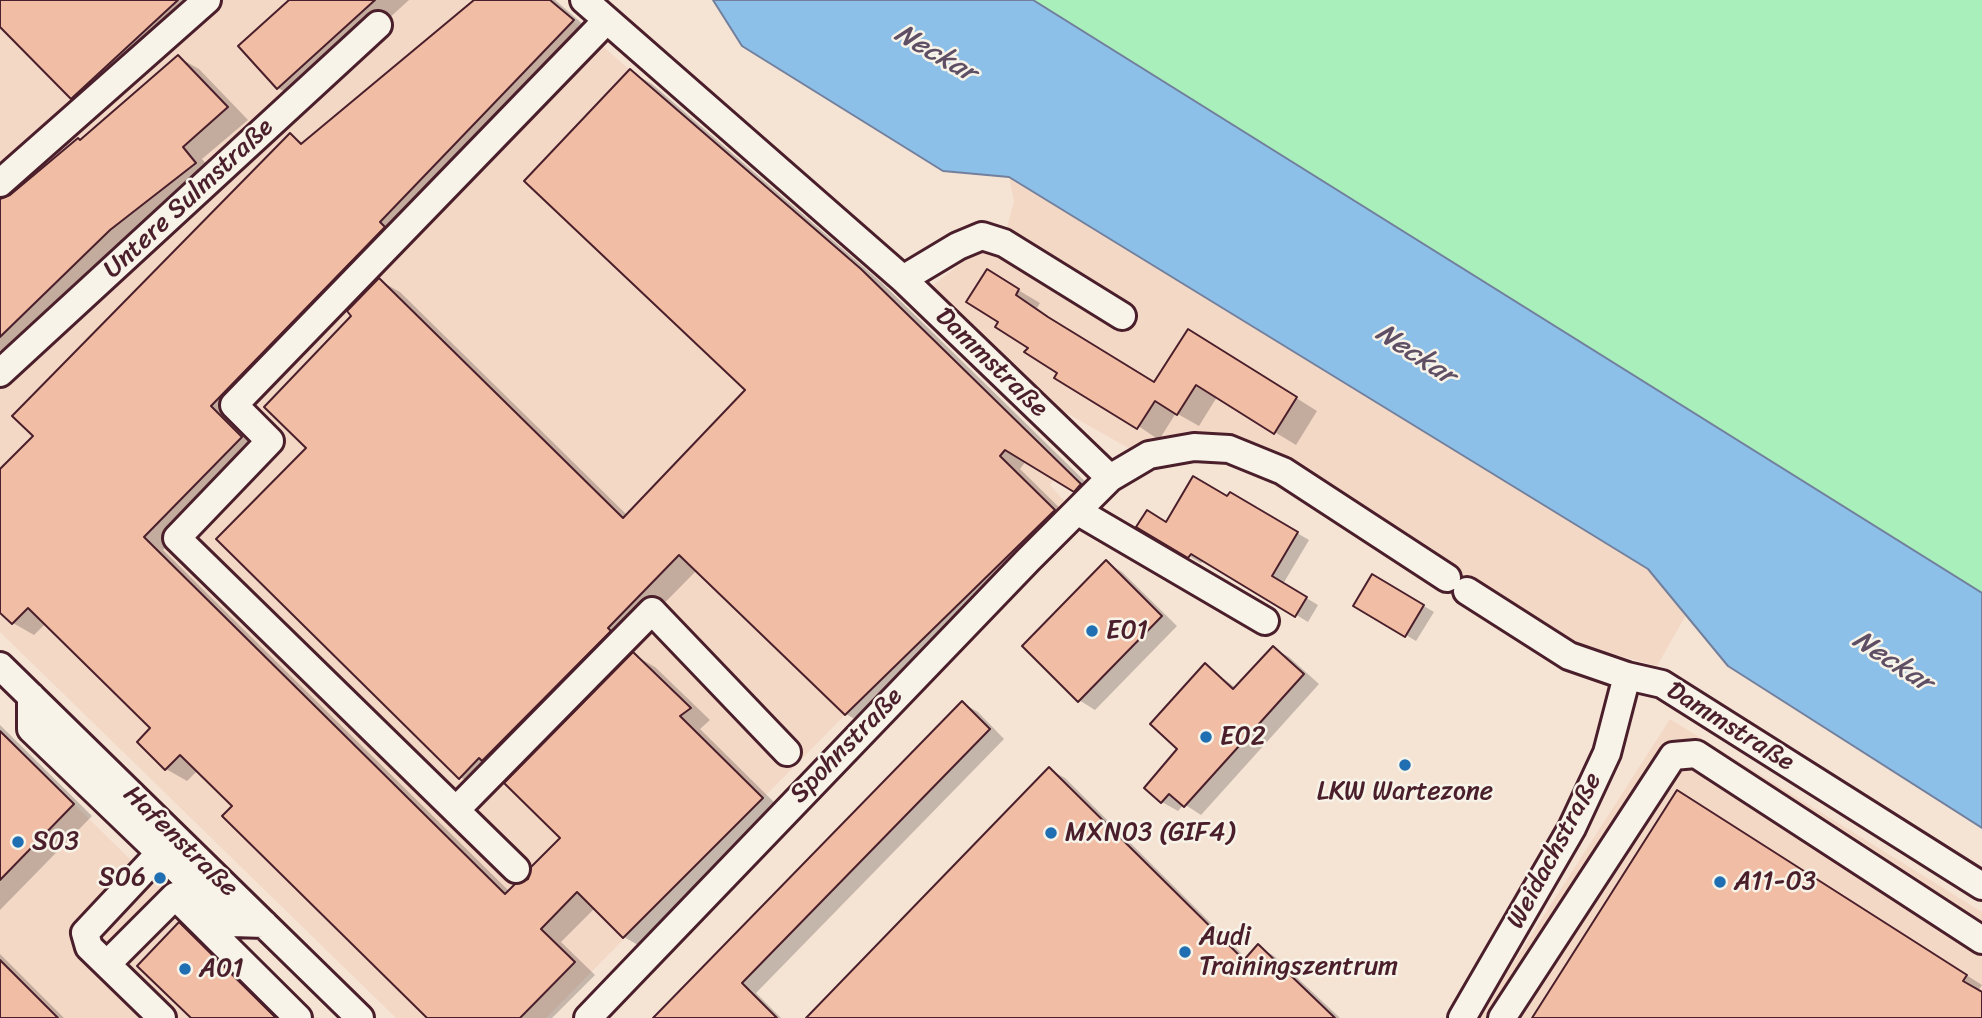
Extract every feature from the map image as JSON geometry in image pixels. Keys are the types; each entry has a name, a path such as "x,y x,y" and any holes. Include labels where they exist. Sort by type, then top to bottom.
{"street":[{"path":"0,183 208,0"},
{"name":"Dammstraße","path":"584,0 903,279 1110,478 1149,455 1194,447 1229,449 1283,471 1569,656 1627,676 1662,684 1982,886"},
{"path":"516,869 177,538 270,441 234,405 607,20"},
{"name":"Untere Sulmstraße","path":"0,373 378,25"},
{"path":"903,279 958,246 982,236 1004,243 1122,316"},
{"name":"Spohnstraße","path":"587,1018 960,628 1110,478"},
{"path":"1077,511 1265,621"},
{"path":"456,810 652,611 787,752"},
{"name":"Hafenstraße","path":"0,666 360,1018"},
{"name":"Weidachstraße","path":"1462,1018 1572,828 1607,753 1627,676"},
{"path":"31,696 31,729 233,923 264,924"},
{"path":"1502,1018 1673,756 1696,754 1982,940"},
{"path":"159,854 85,933 89,947 162,1018"},
{"path":"107,964 176,896 298,1018"}],"shaded area":[{"path":"0,0 549,0 861,269 1064,468 1050,485 1066,503 845,715 546,1018 396,1018 0,632"},
{"path":"1009,177 1648,569 1686,615 1657,666 1576,644 1225,435 1188,431 1130,449 1047,402 927,290 978,250 1000,253 1014,201"},
{"name":"A11-03","path":"1670,719 1982,912 1982,1018 1478,1018"},
{"path":"0,731 146,875 157,865 316,1018 0,1018"}],"green space":[{"path":"1033,0 1982,0 1982,593"}],"water":[{"name":"Neckar","path":"713,0 1033,0 1982,593 1982,828 1728,666 1648,569 1009,177 943,171 742,46"}],"building":[{"path":"0,0 178,0 71,99 0,27"},
{"path":"289,0 375,0 277,89 238,46"},
{"path":"474,0 550,0 574,20 380,222 385,227 211,406 242,437 144,537 505,894 515,884 528,879 531,867 560,838 504,783 633,652 691,708 680,716 763,798 623,938 577,892 541,929 575,962 520,1018 427,1018 222,816 232,806 180,755 165,770 137,742 150,728 28,608 12,624 0,613 0,469 33,436 12,416 290,133 301,144"},
{"path":"178,55 228,107 183,147 196,163 110,230 0,337 0,199 10,195 78,138 80,140"},
{"path":"630,69 861,269 1081,484 1074,492 1005,450 1000,456 1055,510 845,715 679,555 608,628 611,631 482,761 479,758 459,779 216,539 306,448 264,407 351,316 347,311 379,278 623,518 745,390 524,181"},
{"path":"987,269 1019,289 1016,295 1048,317 1154,382 1188,329 1297,397 1274,434 1196,385 1177,415 1155,401 1137,429 1054,378 1057,373 1024,352 1028,348 995,327 998,322 966,302"},
{"path":"1193,476 1227,496 1230,492 1298,532 1272,576 1307,597 1295,617 1191,554 1188,558 1136,527 1147,510 1166,522"},
{"name":"E01","path":"1106,560 1162,616 1078,702 1022,646"},
{"path":"1372,574 1424,605 1405,637 1353,606"},
{"name":"E02","path":"1273,646 1304,674 1184,807 1169,794 1161,803 1144,788 1177,749 1150,724 1205,663 1233,689"},
{"path":"962,701 990,729 742,983 777,1018 653,1018"},
{"name":"S03","path":"0,731 74,804 0,880"},
{"name":"MXN03 (GIF4)","path":"1049,767 1244,960 1258,944 1335,1018 806,1018"},
{"name":"A11-03","path":"1677,790 1967,975 1963,981 1982,992 1982,1018 1532,1018"},
{"name":"A01","path":"179,922 276,1018 191,1018 137,966"},
{"path":"0,960 58,1018 0,1018"}],"place":[{"name":"E01","path":"1092,631"},
{"name":"E02","path":"1206,737"},
{"name":"LKW Wartezone","path":"1405,765"},
{"name":"MXN03 (GIF4)","path":"1051,833"},
{"name":"S03","path":"18,842"},
{"name":"S06","path":"160,878"},
{"name":"A11-03","path":"1720,882"},
{"name":"Audi Trainingszentrum","path":"1185,952"},
{"name":"A01","path":"185,969"}]}
